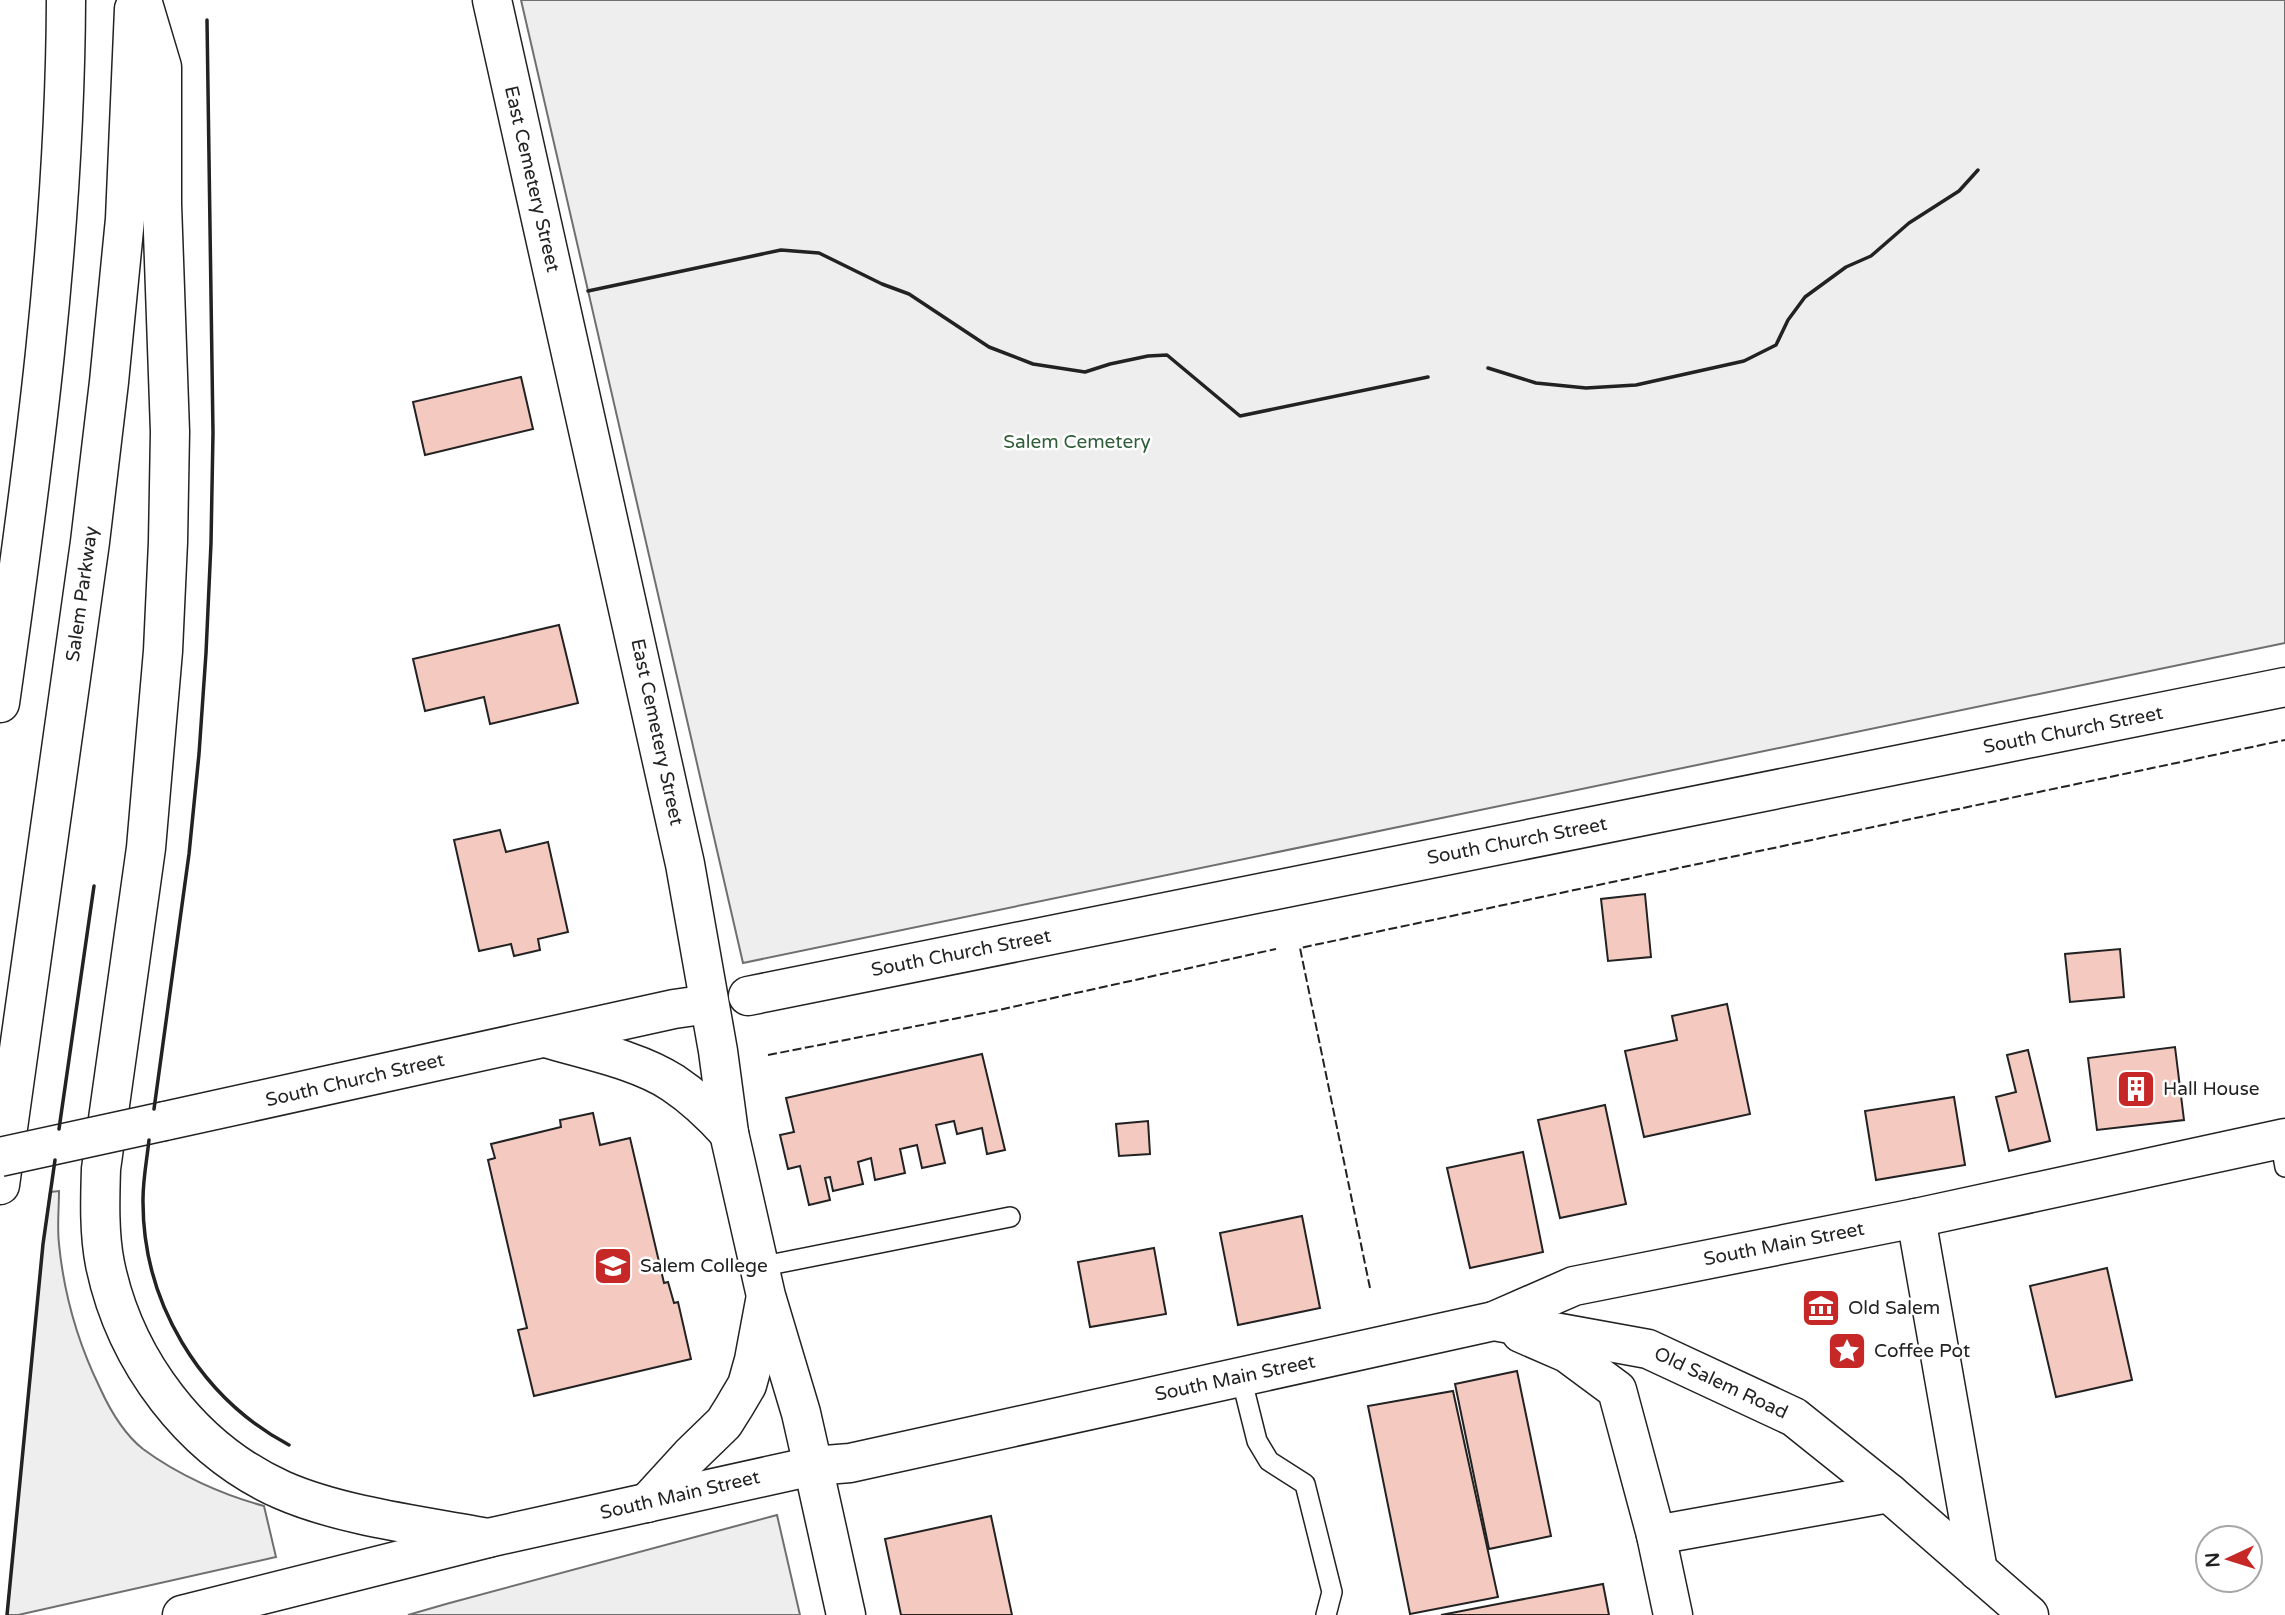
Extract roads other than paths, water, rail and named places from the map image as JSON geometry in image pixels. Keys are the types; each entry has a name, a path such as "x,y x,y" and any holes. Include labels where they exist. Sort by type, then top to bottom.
{"main road":[{"path":"0,703 30,481 59,213 66,0"},
{"name":"Salem Parkway","path":"0,1185 90,542 109,382 125,219 134,0"},
{"path":"142,0 162,67 164,308 170,432 168,542 163,651 146,848 101,1169 100,1200 105,1263 123,1324 156,1384 201,1436 236,1463 282,1490 311,1501 488,1538"},
{"name":"East Cemetery Street","path":"492,0 666,771 685,864 729,1133 762,1281 801,1413 846,1615"},
{"name":"South Church Street","path":"748,996 2285,687"},
{"name":"South Church Street","path":"0,1157 544,1037 709,1004"},
{"path":"544,1037 637,1066 671,1082 704,1107 729,1133"},
{"name":"South Main Street","path":"182,1615 488,1538 813,1466 850,1463 1494,1321 1574,1286 2283,1148"},
{"path":"1916,1218 1979,1571"},
{"path":"647,1503 690,1455 724,1423 747,1385 754,1360 762,1281"},
{"path":"1494,1321 1567,1353 1618,1390 1656,1535 1673,1615"},
{"name":"Old Salem Road","path":"1494,1321 1648,1349 1794,1417 1889,1493 2029,1615"},
{"path":"1656,1535 1889,1493"}],"lane":[{"path":"762,1281 1010,1217"},
{"path":"1241,1377 1257,1441 1269,1461 1305,1484 1332,1592 1326,1615"}],"place":[{"name":"Hall House","path":"2136,1089"},
{"name":"Salem College","path":"613,1266"},
{"name":"Old Salem","path":"1821,1308"},
{"name":"Coffee Pot","path":"1847,1351"}],"park label":[{"name":"Salem Cemetery","path":"1077,442"}]}
